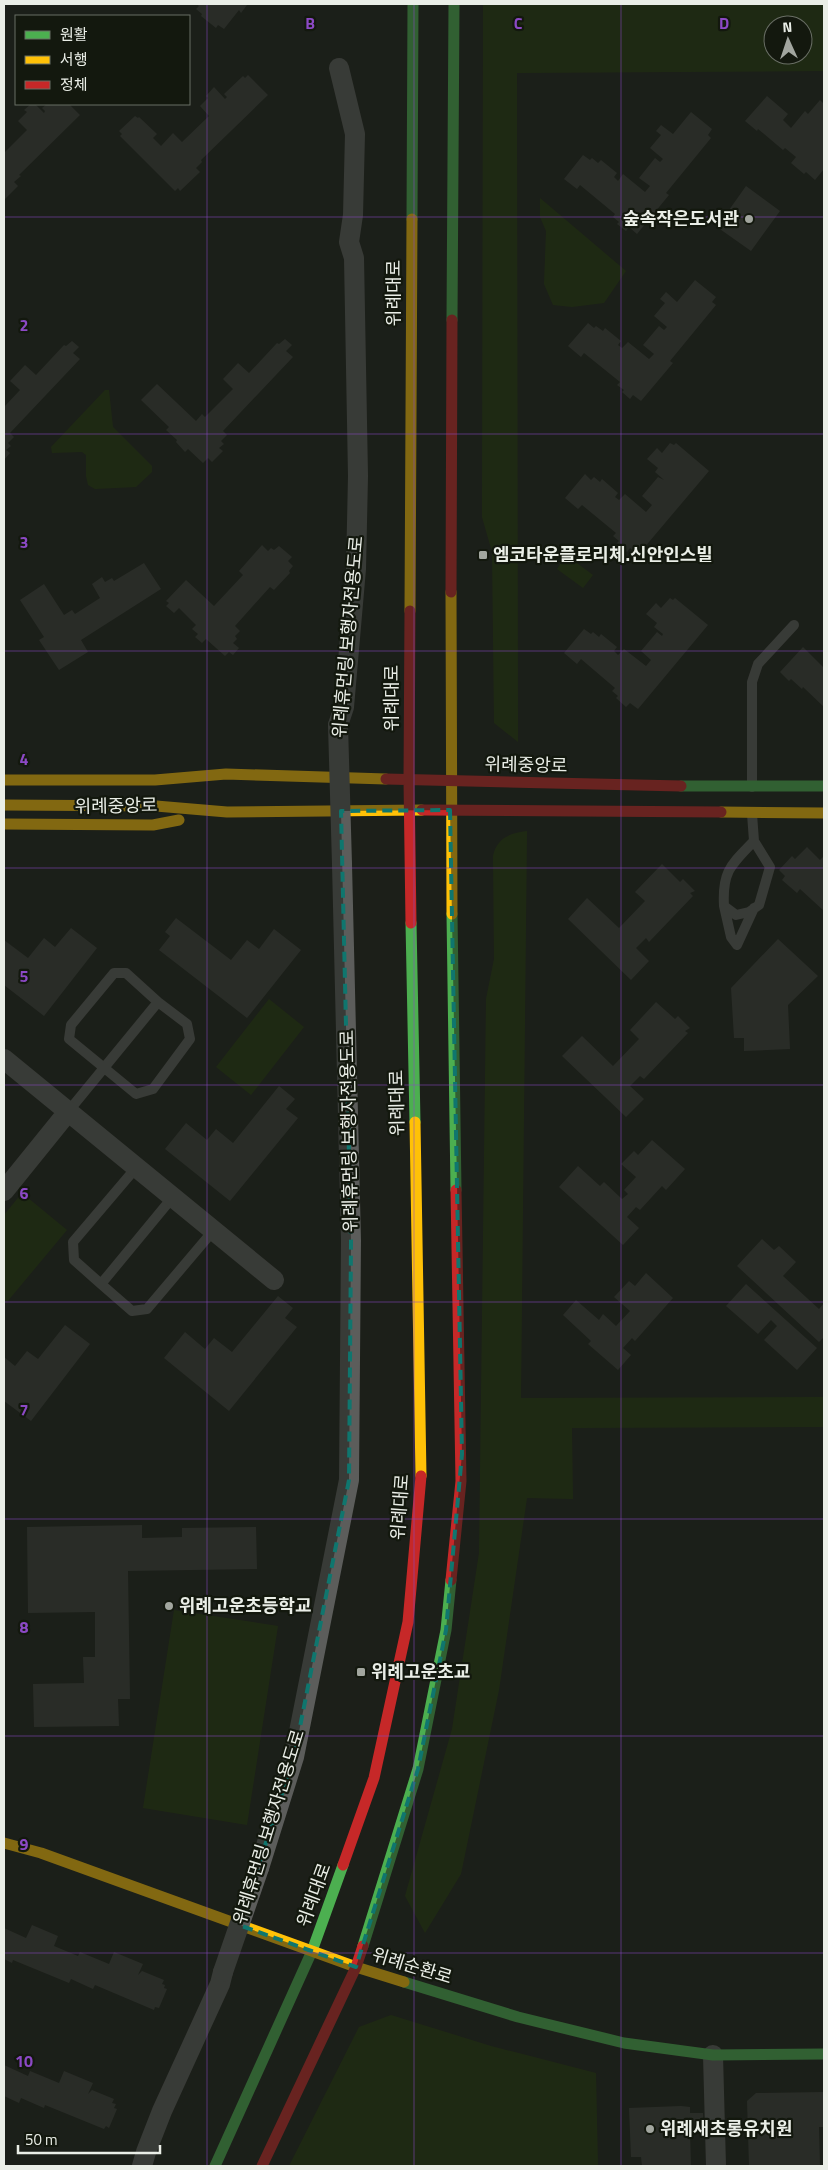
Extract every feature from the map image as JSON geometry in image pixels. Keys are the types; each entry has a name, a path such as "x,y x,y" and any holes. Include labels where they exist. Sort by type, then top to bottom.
{"main road":[{"name":"위례대로","path":"215,2166 312,1951 374,1778 408,1622 421,1481 409,810 413,4"},
{"path":"262,2166 356,1968 418,1768 446,1630 461,1481 450,810 454,4"},
{"name":"위례중앙로","path":"179,767 226,774 451,781 752,799 824,813"},
{"name":"위례중앙로","path":"4,780 155,780 226,774"},
{"name":"위례중앙로","path":"4,805 156,806 227,812 450,810 752,799 824,786"},
{"name":"위례중앙로","path":"4,824 153,825 227,812"},
{"name":"위례순환로","path":"4,1843 41,1853 356,1968 518,2017 624,2043 713,2055 824,2054"}],"street":[{"name":"위례휴먼링 보행자전용도로","path":"142,2166 162,2111 220,1984 294,1757 349,1480 351,1241 338,725 344,707 356,569 358,476 354,258 349,242 352,216 355,134 339,68"},
{"path":"4,1060 274,1280"},
{"path":"4,1192 67,1113"},
{"path":"713,2055 716,2166"}],"lane":[{"path":"724,906 736,915 759,905 770,867 754,841 752,682 758,664 794,625"},
{"path":"754,841 730,866 723,887 724,906 731,936 737,945 754,908"},
{"path":"114,973 126,973 158,1002 187,1024 190,1039 153,1089 136,1094 104,1067 69,1039 71,1025 114,973"},
{"path":"67,1113 158,1002"},
{"path":"135,1168 73,1242 74,1260 132,1311 147,1309 213,1231"},
{"path":"101,1284 172,1198"}],"highlighted area":[{"path":"450,810 462,1454 446,1630 418,1769 356,1967 239,1925 294,1757 349,1480 351,1241 341,811"}],"green space":[{"path":"483,4 824,4 824,71 517,73 518,742 494,723 492,552 482,517"},
{"path":"540,198 626,271 604,303 572,307 553,305 544,284 546,231 540,217"},
{"path":"105,390 109,390 113,427 152,466 152,472 136,487 95,489 88,485 86,455 82,452 52,453 51,447"},
{"path":"566,555 593,575 583,588 557,569"},
{"path":"527,831 521,1398 824,1397 824,1427 572,1428 573,1499 527,1498 499,1690 461,1874 425,1933 405,1896 452,1729 479,1553 486,999 494,959 493,856 501,840 510,835"},
{"path":"269,999 304,1027 251,1095 216,1067"},
{"path":"22,1193 67,1230 7,1302 4,1299 4,1215"},
{"path":"174,1610 278,1626 247,1825 143,1808"},
{"path":"391,2015 491,2046 596,2073 598,2166 289,2166 359,2027"}],"building":[{"path":"196,4 247,5 241,13 239,10 224,29 218,25 216,28 201,16 202,14 196,9 199,6"},
{"path":"248,75 268,95 201,160 202,162 196,168 200,172 180,191 178,188 175,191 120,136 122,134 119,131 135,116 139,117 157,134 153,138 161,146 173,133 182,142 209,116 200,106 208,98 206,96 214,87 225,99 227,97 224,94 243,76 245,78"},
{"path":"767,96 788,114 783,120 791,128 805,111 808,114 820,100 824,104 824,169 815,180 791,163 796,157 785,148 783,150 758,129 757,131 745,121"},
{"path":"30,105 36,105 44,113 45,111 42,108 46,105 70,105 80,115 19,175 21,176 14,182 18,186 4,200 4,153 27,130 18,121 27,112 24,110"},
{"path":"691,112 712,129 708,135 711,138 666,193 669,195 637,234 629,227 626,231 617,224 619,222 613,217 615,214 580,185 577,189 564,179 583,155 590,160 592,158 598,163 601,160 617,173 614,177 618,181 623,174 645,192 650,186 639,178 655,158 660,162 663,159 650,148 661,135 656,131 661,125 673,134"},
{"name":"숲속작은도서관","path":"746,186 780,211 751,251 717,227"},
{"path":"695,280 716,297 712,302 716,305 670,361 673,363 641,401 633,395 630,399 622,392 624,390 617,385 620,382 584,353 581,357 568,346 588,323 594,328 596,326 603,331 605,328 621,341 618,345 622,348 628,342 649,359 654,354 643,345 659,326 664,330 667,327 654,316 665,303 660,299 666,292 677,302"},
{"path":"285,339 292,345 286,351 293,357 223,431 227,435 221,441 224,444 219,448 223,451 212,462 208,458 203,463 188,449 185,452 176,442 177,440 166,430 169,427 141,400 157,384 196,421 202,414 205,417 233,389 223,379 238,363 249,373 277,343 279,344"},
{"path":"72,341 79,347 73,353 80,359 10,433 14,437 8,443 11,446 6,450 10,453 4,460 4,407 20,390 10,381 25,365 36,375 64,345 66,346"},
{"path":"670,443 674,445 676,443 709,471 638,555 630,548 627,552 617,543 619,541 613,536 616,533 582,505 578,509 565,498 585,474 591,480 594,477 600,482 602,479 618,493 615,497 619,500 625,494 646,512 652,505 642,496 658,477 664,480 655,472 658,468 647,459 657,448 662,453"},
{"path":"262,545 268,551 271,548 274,550 279,546 292,557 288,561 293,566 289,571 290,573 274,590 270,587 235,626 240,631 235,636 237,639 233,643 239,648 233,655 229,652 225,656 206,639 202,643 195,637 198,634 192,629 196,625 179,608 174,613 166,606 169,603 166,601 186,580 214,606 243,575 239,571"},
{"path":"144,563 161,589 81,640 88,652 59,670 39,640 44,637 20,600 44,584 64,615 72,610 75,614 100,598 92,584 102,577 105,582 112,578 114,581"},
{"path":"670,598 673,600 675,598 708,625 638,709 630,703 626,707 616,698 618,696 612,691 615,688 581,659 577,664 564,653 584,629 591,634 593,632 599,637 601,634 617,647 614,651 618,655 624,649 646,666 651,660 641,651 657,632 662,636 663,634 654,627 657,623 646,614 656,603 661,608"},
{"path":"803,647 824,668 824,707 803,687 802,689 791,679 789,681 780,672"},
{"path":"807,847 820,860 824,856 824,911 800,889 797,893 782,880 785,876 779,870 792,856 795,859"},
{"path":"662,864 680,882 683,879 695,891 690,893 693,896 649,942 646,938 636,948 649,961 631,980 568,919 587,898 619,928 645,901 635,892"},
{"path":"176,918 231,960 247,940 259,949 274,929 301,950 247,1018 159,950 170,936 165,932"},
{"path":"71,928 97,948 44,1016 4,985 4,940 28,958 44,938 55,947"},
{"path":"778,939 818,976 788,1005 790,1049 744,1051 744,1038 734,1038 731,988"},
{"path":"656,1002 675,1019 678,1016 690,1028 685,1031 688,1033 644,1079 640,1076 630,1086 644,1099 626,1117 562,1056 582,1036 613,1066 639,1039 630,1030"},
{"path":"279,1086 295,1099 286,1109 298,1118 230,1201 165,1149 186,1123 207,1140 216,1129 233,1143"},
{"path":"652,1140 685,1169 666,1190 662,1186 640,1210 636,1207 627,1217 639,1228 623,1245 559,1187 578,1166 600,1186 604,1182 622,1199 628,1194 624,1190 636,1177 621,1164 634,1151 638,1155"},
{"path":"762,1239 774,1250 779,1246 796,1262 783,1276 819,1309 824,1303 824,1339 819,1342 737,1266"},
{"path":"646,1273 673,1298 635,1341 632,1338 623,1348 631,1355 618,1370 588,1344 591,1341 563,1315 576,1300 599,1320 603,1314 616,1326 630,1311 614,1297 629,1281 635,1286"},
{"path":"746,1284 817,1348 797,1370 764,1340 777,1326 771,1320 758,1334 726,1306"},
{"path":"278,1296 293,1308 285,1318 297,1327 229,1411 164,1358 185,1332 205,1349 214,1338 232,1352"},
{"path":"65,1325 90,1344 31,1421 4,1401 4,1357 15,1366 27,1351 38,1359"},
{"path":"142,1525 142,1538 182,1537 182,1528 256,1527 257,1569 128,1571 130,1699 118,1699 119,1726 34,1727 33,1684 84,1683 83,1657 95,1657 95,1612 28,1613 27,1527"},
{"path":"32,1925 58,1936 54,1946 78,1956 80,1952 109,1964 114,1952 143,1964 138,1975 142,1971 164,1980 162,1984 167,1989 159,2008 155,2007 154,2010 95,1985 93,1989 71,1979 69,1983 13,1960 12,1963 4,1959 4,1928 26,1938"},
{"path":"4,2065 28,2076 30,2071 59,2083 64,2071 93,2083 88,2094 92,2090 114,2099 112,2103 116,2104 114,2108 117,2109 109,2128 106,2126 104,2129 45,2105 44,2108 21,2098 19,2103 4,2096"},
{"path":"824,2092 824,2127 819,2127 820,2166 749,2166 747,2101 756,2093"},
{"path":"690,2107 690,2113 703,2113 704,2130 690,2131 691,2166 642,2166 641,2157 631,2157 629,2108"}],"traffic: fast":[{"path":"412,219 413,4"},
{"path":"452,320 454,4"},
{"path":"681,786 824,786"},
{"path":"452,914 456,1190"},
{"path":"411,923 415,1122"},
{"path":"363,1946 418,1769 446,1630 451,1580"},
{"path":"215,2166 312,1951 343,1865"},
{"path":"404,1982 518,2017 624,2043 713,2055 824,2054"}],"traffic: slow":[{"path":"410,611 412,219"},
{"path":"451,592 452,914"},
{"path":"4,780 155,780 226,774 386,779"},
{"path":"4,805 156,806 227,812 422,810"},
{"path":"721,812 824,813"},
{"path":"4,824 153,825 179,820"},
{"path":"415,1122 421,1476"},
{"path":"4,1843 41,1853 356,1967 404,1982"}],"traffic: jam":[{"path":"451,592 452,320"},
{"path":"410,611 409,780 411,923"},
{"path":"386,779 681,786"},
{"path":"422,810 721,812"},
{"path":"451,1580 461,1481 456,1190"},
{"path":"343,1865 374,1778 408,1622 421,1476"},
{"path":"262,2166 356,1967 363,1946"}],"place":[{"name":"숲속작은도서관","path":"749,219"},
{"name":"엠코타운플로리체.신안인스빌","path":"483,555"},
{"name":"위례고운초등학교","path":"169,1606"},
{"name":"위례고운초교","path":"361,1672"},
{"name":"위례새초롱유치원","path":"650,2129"}]}
